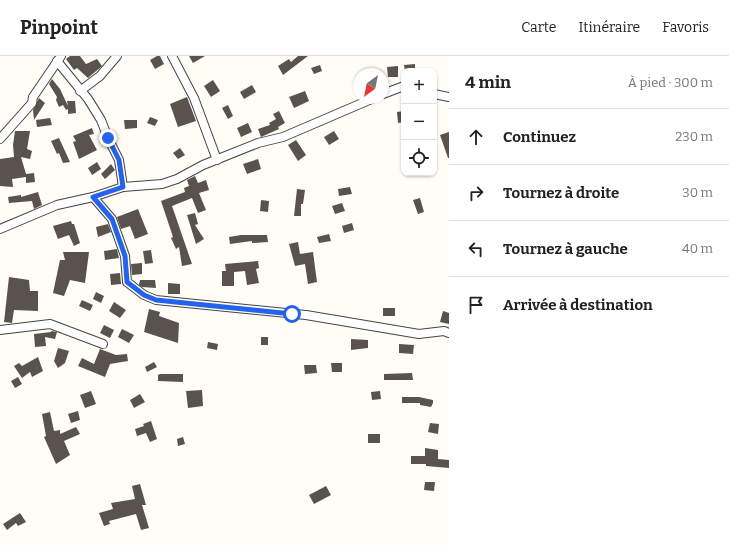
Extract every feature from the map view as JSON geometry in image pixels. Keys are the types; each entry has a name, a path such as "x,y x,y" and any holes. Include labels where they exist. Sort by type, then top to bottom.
{"street":[{"path":"80,91 100,76 118,56"},
{"path":"172,56 194,98 217,160"},
{"path":"0,139 32,103 33,97 59,59 80,91 88,99 101,120 119,160 123,187"},
{"path":"389,92 401,87"},
{"path":"437,95 449,97"},
{"path":"0,229 57,205 93,197 123,187 162,184 258,143 283,138 360,104"},
{"path":"93,197 112,219 125,256 127,282 144,295 156,300 306,315 419,334 449,333"},
{"path":"0,330 50,324 103,344"}],"building":[{"path":"70,56 80,56 86,64 97,59 102,66 88,78 77,68 74,70 66,59"},
{"path":"160,56 164,64 155,69 150,60"},
{"path":"189,56 205,56 193,63"},
{"path":"298,56 308,56 283,75 278,66 289,59 291,62"},
{"path":"415,64 415,68 404,68 404,65"},
{"path":"320,65 322,71 314,74 311,68"},
{"path":"398,66 398,77 389,77 389,68 387,67"},
{"path":"52,79 60,89 68,106 67,101 75,101 76,113 68,114 68,109 66,110 63,105 59,107 56,100 57,97 49,84"},
{"path":"213,80 220,91 211,97 204,86"},
{"path":"252,85 256,92 244,99 240,92"},
{"path":"305,91 309,101 294,108 289,97"},
{"path":"187,97 196,121 178,127 170,104"},
{"path":"39,98 45,103 34,120 33,110"},
{"path":"228,105 233,116 228,119 222,108"},
{"path":"279,111 285,123 278,127 279,129 261,137 258,129 270,125 269,123 276,119 273,114"},
{"path":"401,111 401,122 398,123 397,112"},
{"path":"150,117 158,120 155,126 147,123"},
{"path":"50,118 52,125 37,127 36,120"},
{"path":"124,120 137,120 137,128 125,129"},
{"path":"248,123 252,132 241,137 237,128"},
{"path":"92,128 94,134 89,135 97,150 79,159 73,142 76,141 73,136"},
{"path":"15,131 30,131 27,149 32,151 30,159 21,157 26,174 34,173 35,182 26,183 26,177 12,179 13,187 0,186 0,159 14,157 13,145"},
{"path":"334,131 339,139 329,145 324,137"},
{"path":"449,132 449,158 448,158 440,135"},
{"path":"59,138 70,162 63,163 59,153 57,154 51,141"},
{"path":"296,140 306,155 298,161 288,145"},
{"path":"180,148 185,155 178,159 173,153"},
{"path":"258,159 261,169 247,174 243,164"},
{"path":"97,162 101,169 92,175 88,168"},
{"path":"111,164 115,170 105,179 101,174"},
{"path":"195,176 198,183 206,180 209,190 199,193 206,210 198,213 192,198 172,206 192,264 182,266 179,247 176,249 171,238 173,237 161,201 185,192 184,188 189,186 187,180"},
{"path":"350,187 352,194 339,196 338,189"},
{"path":"297,189 305,190 303,204 301,204 301,216 294,216"},
{"path":"38,192 42,205 34,209 32,201 9,203 8,197 21,195 21,197"},
{"path":"420,198 424,212 418,214 413,200"},
{"path":"261,200 269,201 268,212 260,211"},
{"path":"342,203 345,211 335,214 332,206"},
{"path":"138,209 148,234 135,239 130,226 121,229 117,217"},
{"path":"195,213 198,224 195,225 204,239 196,244 187,215"},
{"path":"71,221 72,224 74,224 80,243 74,246 69,235 58,239 53,226"},
{"path":"352,223 354,230 344,233 342,226"},
{"path":"108,224 111,232 98,237 96,227"},
{"path":"329,234 331,241 319,243 317,237"},
{"path":"241,235 267,235 268,242 252,243 252,241 230,244 229,237"},
{"path":"298,242 300,254 313,252 317,282 308,284 305,264 295,266 289,244"},
{"path":"117,249 119,258 105,260 104,251"},
{"path":"151,250 153,263 145,264 143,251"},
{"path":"63,252 89,252 85,283 70,280 64,296 53,293 60,260 65,260"},
{"path":"258,261 259,268 256,269 259,283 247,285 245,271 234,272 234,286 222,286 222,271 226,271 225,264"},
{"path":"142,263 142,274 132,275 131,264"},
{"path":"120,273 121,284 111,285 110,274"},
{"path":"9,277 29,280 30,291 38,291 38,311 14,310 12,323 4,322"},
{"path":"140,280 155,280 156,288 142,287 139,285"},
{"path":"168,283 180,284 180,294 168,294"},
{"path":"96,292 104,296 101,303 93,299"},
{"path":"82,300 93,305 90,311 79,306"},
{"path":"114,302 126,310 120,318 109,311"},
{"path":"383,308 395,308 395,316 383,316"},
{"path":"149,309 160,312 159,316 179,323 178,343 144,332"},
{"path":"443,311 449,313 449,324 440,322"},
{"path":"104,325 114,330 110,338 100,333"},
{"path":"122,329 134,335 129,343 118,337"},
{"path":"51,331 57,332 55,339 45,337 46,346 35,347 34,334"},
{"path":"261,337 268,337 268,345 261,345"},
{"path":"351,339 368,340 368,348 351,350"},
{"path":"208,342 218,344 217,350 207,348"},
{"path":"399,344 414,345 413,354 399,353"},
{"path":"58,348 69,351 65,363 58,368 54,361"},
{"path":"100,349 116,355 127,354 128,361 110,364 105,377 78,366 82,358 94,364"},
{"path":"38,357 43,371 32,377 30,372 22,378 14,366 19,363 22,366"},
{"path":"154,362 157,367 147,372 145,367"},
{"path":"331,363 342,363 342,372 332,372"},
{"path":"304,365 316,365 317,373 305,374"},
{"path":"412,373 413,380 384,380 384,374"},
{"path":"183,374 183,382 158,381 158,375"},
{"path":"18,377 22,384 15,388 11,381"},
{"path":"202,390 203,406 188,408 186,391"},
{"path":"91,391 96,404 85,408 80,395"},
{"path":"380,391 381,399 372,400 371,392"},
{"path":"140,394 145,402 134,408 130,400"},
{"path":"402,397 419,397 433,400 433,403 431,407 420,405 420,403 402,403"},
{"path":"78,411 80,420 71,423 68,414"},
{"path":"50,412 54,431 60,430 60,434 76,427 80,434 64,441 70,455 56,464 44,437 46,436 42,414"},
{"path":"151,421 157,439 150,442 146,433 137,436 135,429 144,426 143,424"},
{"path":"430,423 439,424 438,434 428,432"},
{"path":"368,434 380,434 380,443 368,443"},
{"path":"183,437 185,444 178,446 177,439"},
{"path":"425,448 438,450 438,459 449,460 449,468 426,466 426,464 411,464 411,456 425,456"},
{"path":"425,482 435,482 434,491 424,490"},
{"path":"140,484 146,505 142,505 149,528 141,530 136,514 109,521 110,524 104,526 99,513 113,509 111,503 135,499 132,486"},
{"path":"326,486 331,495 314,504 309,495"},
{"path":"20,513 26,522 18,526 16,523 7,530 3,524"}],"route":[{"path":"108,138 119,160 123,187 113,189 93,197 112,219 125,256 127,282 144,295 156,300 292,314"}]}
